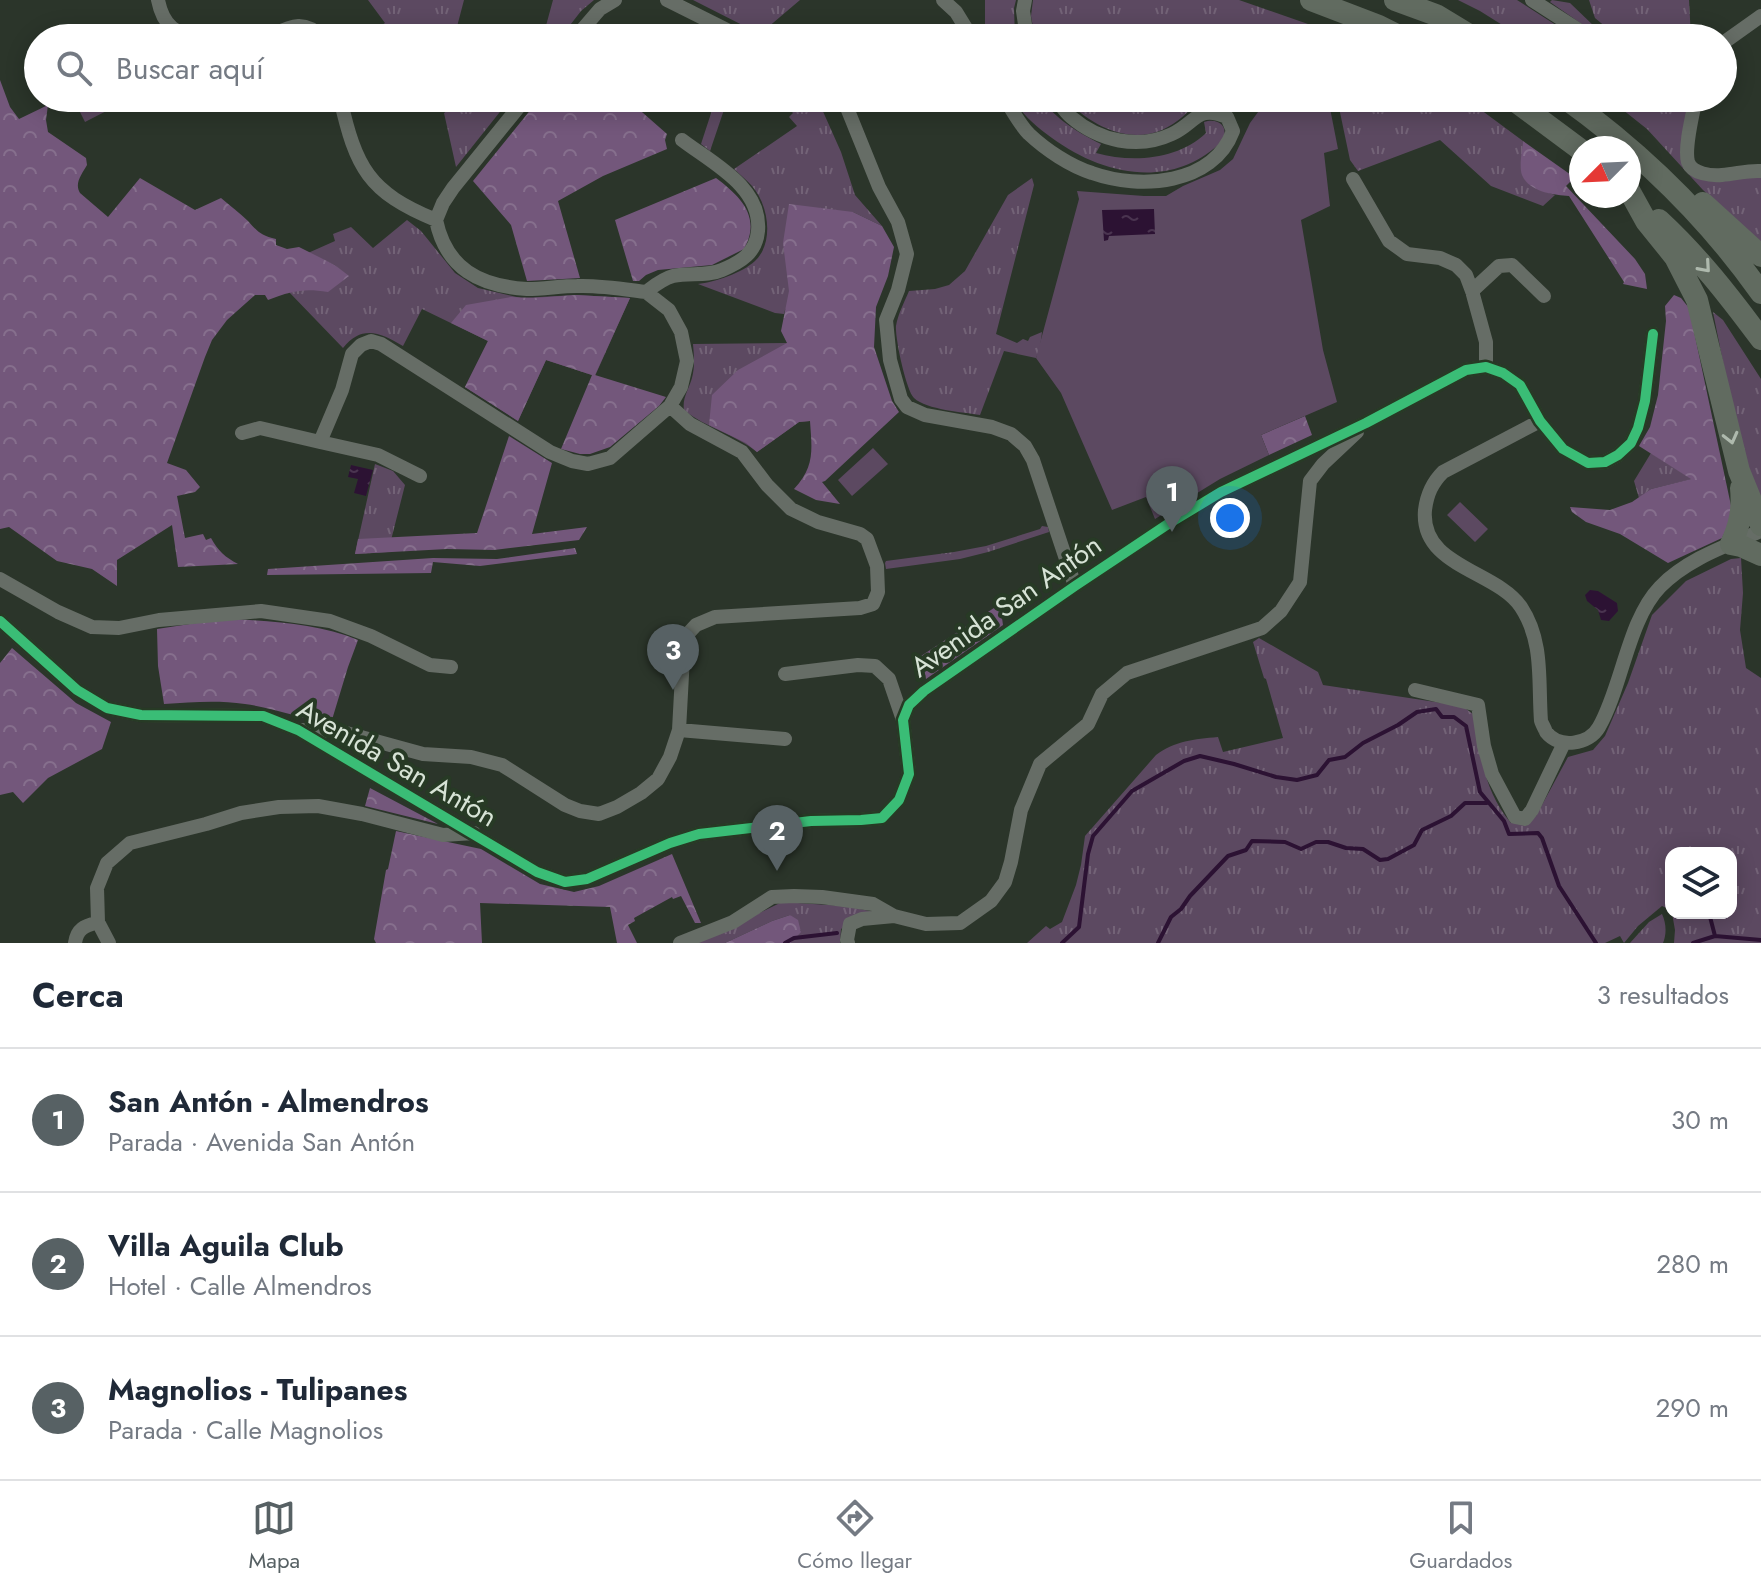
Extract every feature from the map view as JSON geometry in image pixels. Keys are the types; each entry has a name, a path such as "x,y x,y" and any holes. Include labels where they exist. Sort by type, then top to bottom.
{"highway":[{"path":"1311,0 1374,24"},
{"path":"1395,0 1436,15 1451,24"},
{"path":"1530,112 1569,141"},
{"path":"1583,112 1615,136"},
{"path":"1641,155 1690,191 1761,256"},
{"path":"1641,159 1701,219 1761,293"},
{"path":"1641,203 1685,244 1761,339"},
{"path":"1638,208 1675,257 1697,300 1739,471 1761,528"},
{"path":"1739,471 1742,505 1738,529 1731,544 1761,555"}],"street":[{"path":"158,0 160,13 169,24"},
{"path":"587,24 600,9 615,0"},
{"path":"667,0 715,24"},
{"path":"943,0 963,24"},
{"path":"1025,0 1025,24"},
{"path":"1532,0 1569,24"},
{"path":"1737,33 1761,16"},
{"path":"343,112 356,156 377,185 414,211 436,220"},
{"path":"320,442 342,390 352,354 371,341 381,344 550,452 572,461 588,464 610,458 670,406 681,387 687,361 681,332 669,310 646,292 602,286 527,289 489,283 470,274 451,256 440,238 436,220 443,203 515,112"},
{"path":"850,112 879,187 898,222 907,254 886,320 897,389 907,407 925,415 992,427 1011,434 1025,446 1033,460 1075,586"},
{"path":"1013,112 1027,132 1090,173 1112,179 1167,181 1200,170 1229,143 1233,131 1227,117 1217,112"},
{"path":"1067,112 1099,135 1130,143 1150,142 1169,136 1183,129 1200,113 1208,112"},
{"path":"1693,112 1689,129 1688,162 1691,167 1704,174 1721,175 1761,171"},
{"path":"646,292 673,276 722,270 744,258 754,249 757,240 757,209 750,196 739,183 682,140"},
{"path":"1353,179 1389,241 1407,254 1440,258 1456,265 1466,275 1486,342 1486,367 1503,373 1520,385 1540,421 1563,449 1588,463 1605,462 1631,443 1645,401 1653,334"},
{"path":"1472,291 1499,266 1512,265 1544,296"},
{"name":"Avenida San Antón","path":"0,621 77,690 107,708 141,715 263,716 298,730 537,872 565,882 587,879 670,843 699,834 811,821 882,818 899,800 909,774 903,720 909,705 924,691 1075,586 1221,492 1366,423 1466,370 1486,367"},
{"path":"298,730 339,731 423,754 471,757 502,765 565,805 599,814 641,793 658,779 670,757 679,730 684,638 696,625 715,617 860,608 873,604 878,592 877,566 867,539 791,509 767,485 742,452 690,424 670,406"},
{"path":"1540,421 1443,472 1433,482 1426,501 1425,516 1429,533 1438,548 1518,602 1538,647 1541,721 1546,732 1555,739 1564,743 1577,742 1597,730 1644,607 1658,588 1692,562 1761,528"},
{"path":"680,943 733,922 772,897 822,897 873,904 894,916 926,924 960,923 991,901 1005,882 1021,810 1040,764 1088,724 1102,694 1127,673 1262,628 1281,611 1300,582 1310,481 1323,464 1366,423"},
{"path":"242,433 260,428 378,455 420,476"},
{"path":"0,579 58,612 92,627 119,628 159,620 261,611 330,621 371,636 430,665 451,667"},
{"path":"785,674 858,665 875,666 889,679 903,720"},
{"path":"1415,690 1478,705 1492,774 1515,817 1525,819 1532,810 1564,743"},
{"path":"679,730 785,739"},
{"path":"109,943 98,922 97,888 107,863 130,843 241,813 279,807 318,806 443,835 474,833"},
{"path":"848,943 850,924 862,919 894,916"},
{"path":"75,943 76,934 84,926 98,922"}],"green space":[{"path":"368,0 464,0 458,24 385,23"},
{"path":"553,0 594,0 571,24 546,24"},
{"path":"693,0 800,0 772,24 740,24"},
{"path":"985,0 1016,0 1015,24 985,24"},
{"path":"1033,0 1239,0 1308,24 1032,24"},
{"path":"1458,0 1517,0 1554,24 1501,24"},
{"path":"1589,0 1689,0 1690,24 1602,24 1595,18"},
{"path":"1550,2 1570,3 1592,24 1582,24"},
{"path":"0,80 10,107 19,119 34,112 47,112 48,132 86,158 87,165 78,182 78,189 108,217 140,178 195,210 221,198 260,233 276,239 276,245 287,249 299,247 335,265 349,276 328,292 298,291 268,300 265,295 255,295 227,320 212,340 205,357 167,463 186,470 200,487 195,492 177,496 185,538 203,534 206,540 211,538 222,553 238,564 178,567 172,525 117,560 117,586 92,569 57,561 9,527 0,529"},
{"path":"80,112 104,112 85,122"},
{"path":"445,112 500,112 456,167"},
{"path":"529,112 642,112 667,134 667,149 603,176 558,201 580,278 527,281 511,225 473,181"},
{"path":"711,112 723,112 710,151 701,144"},
{"path":"823,112 855,195 882,226 853,212 784,314 698,284 736,273 755,261 761,253 767,234 762,203 752,186 734,169 797,126 789,117 793,113"},
{"path":"1023,112 1053,112 1101,144 1096,153 1124,158 1154,157 1182,149 1206,133 1204,122 1220,123 1224,135 1218,145 1199,159 1178,168 1135,172 1092,161 1035,125"},
{"path":"1080,112 1188,112 1162,130 1135,135 1109,129"},
{"path":"1258,112 1331,112 1338,149 1324,153 1330,206 1301,220 1323,350 1337,402 1261,435 1269,455 1220,479 1155,519 1146,497 1112,510 1061,393 1036,358 1079,199 1077,191 1166,196 1220,170 1233,159"},
{"path":"1340,112 1484,112 1523,141 1522,172 1528,182 1555,195 1543,206 1491,186 1440,140 1358,171 1350,160"},
{"path":"1626,112 1689,112 1687,167 1761,178 1761,243 1703,190 1647,129"},
{"path":"1523,141 1569,174 1566,186 1569,196 1542,192 1530,185 1525,181 1521,168"},
{"path":"716,178 746,208 751,227 744,249 712,265 658,270 639,281 633,281 615,220"},
{"path":"1032,178 1034,185 996,334 1017,343 1023,339 1028,341 1042,332 1036,358 1004,351 980,415 936,408 920,402 914,398 908,385 896,332 898,317 909,291 949,285 965,271 1008,195"},
{"path":"789,204 853,212 882,226 894,247 888,276 876,307 874,347 892,401 899,412 822,482 840,504 816,500 794,489 809,465 810,421 799,422 757,452 746,443 709,425 712,395 738,370 787,343 781,331 789,291 783,243"},
{"path":"1577,208 1587,208 1635,259 1645,274 1647,289 1624,282"},
{"path":"407,220 421,231 455,273 478,288 521,298 576,295 630,298 595,376 546,360 518,421 465,387 488,341 422,309 403,346 387,337 365,333 350,340 343,348 289,292 345,274 335,265 308,253 335,241 333,234 351,227 373,248"},
{"path":"576,295 630,298 595,375 666,397 610,447 590,454 561,449 592,375 546,360 518,421 465,387 488,341 451,323 466,305 511,297"},
{"path":"1674,295 1689,308 1733,515 1722,538 1668,563 1620,534 1586,522 1570,507 1610,510 1632,502 1651,489 1691,479 1639,446 1650,427 1658,395 1665,306"},
{"path":"1713,312 1723,320 1761,379 1761,500 1746,477"},
{"path":"788,343 810,421 799,422 757,452 684,410 694,370 693,344"},
{"path":"1305,416 1312,435 1269,455 1261,435"},
{"path":"509,436 552,463 532,534 587,527 579,540 494,550 355,554 358,539 477,533"},
{"path":"873,448 888,464 852,496 838,480"},
{"path":"1651,453 1692,479 1651,489 1639,498 1634,481"},
{"path":"375,464 393,471 405,485 388,552 355,554"},
{"path":"1460,502 1488,529 1475,542 1447,515"},
{"path":"1042,526 1048,527 1049,532 988,552 886,569 886,561 986,546"},
{"path":"575,548 577,554 480,566 433,562 431,573 267,575 268,569 433,558 497,559"},
{"path":"1741,558 1743,593 1740,630 1746,668 1761,678 1761,943 1674,943 1673,919 1737,919 1737,847 1665,847 1665,907 1662,906 1638,926 1624,943 1620,936 1605,943 1027,943 1046,926 1050,929 1062,922 1076,885 1085,836 1156,755 1178,744 1201,739 1218,737 1223,752 1283,738 1253,642 1259,638 1318,672 1323,685 1462,706 1473,714 1489,785 1511,823 1536,816 1568,757 1593,750 1605,736 1652,615 1686,581 1731,559"},
{"path":"1000,604 1003,625 926,679 921,656"},
{"path":"236,619 314,627 358,640 331,723 235,703 164,704 158,666 157,629"},
{"path":"12,648 76,703 111,722 102,749 48,778 23,803 13,792 0,795 0,663"},
{"path":"370,788 438,824 365,806"},
{"path":"396,831 481,849 540,884 574,892 599,886 672,854 701,923 695,923 681,896 672,897 634,918 635,921 628,925 637,943 617,943 610,907 480,903 482,943 376,943 374,939 386,870"},
{"path":"782,902 844,906 875,912 841,929 840,943 791,943 801,931 790,915 725,943 697,943"},
{"path":"1662,914 1666,928 1663,943 1630,943 1649,922"},
{"path":"790,915 798,920 801,932 791,943 725,943 772,921"}],"water":[{"path":"1154,209 1155,234 1109,236 1104,241 1102,210"},
{"path":"351,465 373,470 366,496 354,493 358,479 348,477"},
{"path":"1590,590 1598,591 1617,603 1618,611 1609,621 1601,620 1598,610 1587,601 1585,595"}],"waterway":[{"path":"1062,943 1079,927 1093,836 1132,791 1184,761 1200,756 1276,777 1297,780 1317,775 1329,760 1345,757 1417,712 1436,709 1442,717 1454,717 1466,726 1480,792 1504,821 1509,834 1538,833 1542,838 1559,886 1596,943"},
{"path":"1158,943 1171,917 1190,896 1228,856 1246,850 1252,841 1285,842 1301,849 1316,842 1328,842 1363,849 1380,860 1388,859 1414,845 1422,830 1451,816 1465,803 1487,803"},
{"path":"1711,919 1715,936"},
{"path":"785,943 794,938 837,933"},
{"path":"1693,943 1715,936 1761,940"}],"cycle path":[{"path":"0,621 77,690 107,708 141,715 263,716 298,730 537,872 565,882 587,879 670,843 699,834 811,821 882,818 899,800 909,774 903,720 909,705 924,691 1075,586 1221,492 1366,423 1466,370 1486,367 1503,373 1520,385 1540,421 1563,449 1588,463 1605,462 1631,443 1638,428 1645,401 1653,334"}],"place":[{"name":"San Antón - Almendros","path":"1172,532"},
{"name":"Magnolios - Tulipanes","path":"673,690"},
{"name":"Villa Aguila Club","path":"777,871"}]}
